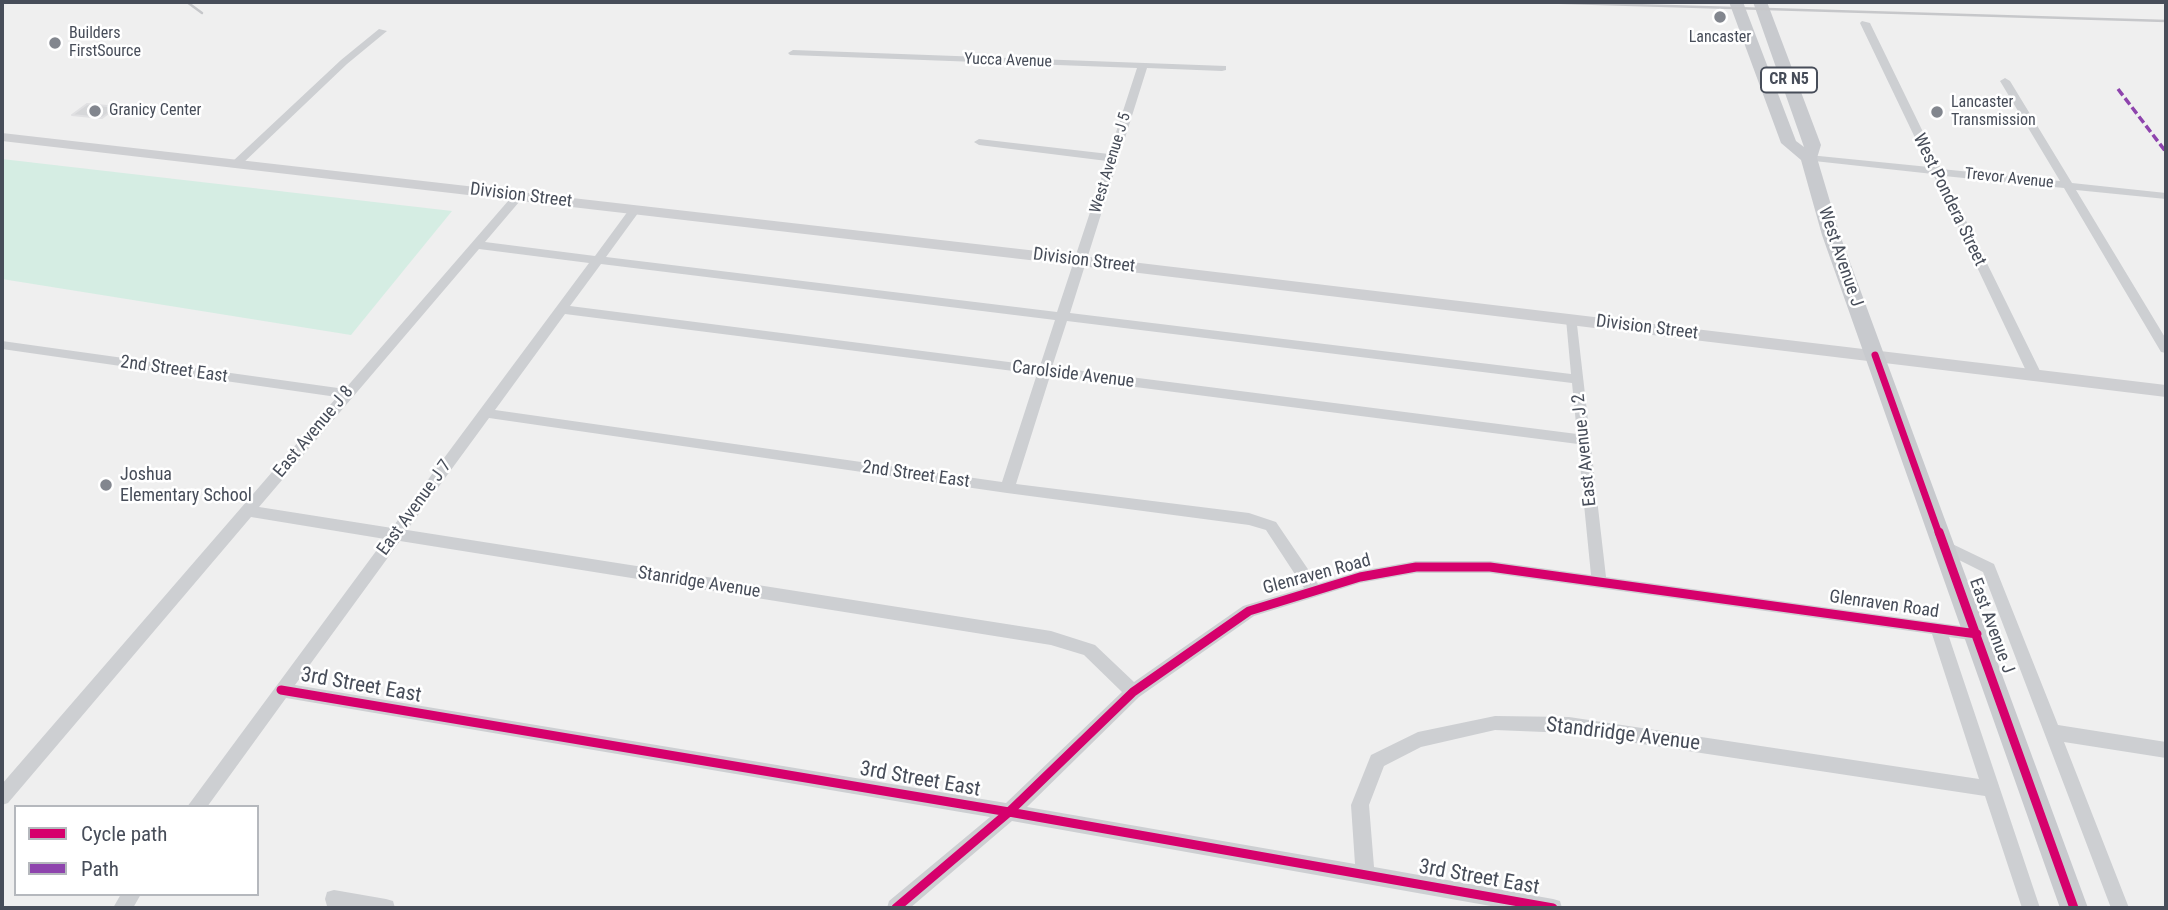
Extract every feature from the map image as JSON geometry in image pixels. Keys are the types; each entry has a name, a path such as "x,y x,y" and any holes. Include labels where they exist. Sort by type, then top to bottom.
{"main road":[{"path":"1736,2 1789,143 1810,158"},
{"name":"West Avenue J","path":"1760,2 1813,145 1810,158 1830,235 1875,355"},
{"name":"Division Street","path":"2,136 1081,261 2166,391"},
{"name":"East Avenue J","path":"1875,355 2074,908"}],"street":[{"name":"West Pondera Street","path":"1865,23 2035,375"},
{"path":"237,163 344,62 382,31"},
{"name":"Yucca Avenue","path":"793,53 1222,68"},
{"name":"West Avenue J 5","path":"1007,488 1143,65"},
{"path":"2005,81 2166,349"},
{"path":"979,142 1111,158"},
{"name":"Trevor Avenue","path":"1810,158 2166,196"},
{"name":"East Avenue J 8","path":"2,797 519,195"},
{"name":"East Avenue J 7","path":"197,805 635,209"},
{"path":"477,245 1578,379"},
{"name":"Carolside Avenue","path":"562,309 1584,440"},
{"name":"East Avenue J 2","path":"1572,319 1599,580"},
{"name":"2nd Street East","path":"2,345 346,394"},
{"name":"2nd Street East","path":"485,413 1007,488 1249,519 1271,526 1314,590"},
{"name":"Stanridge Avenue","path":"247,512 1051,638 1089,650 1133,692"},
{"path":"1945,547 1989,568 2120,908"},
{"name":"Glenraven Road","path":"896,908 1009,812 1133,692 1249,611 1360,578 1416,568 1490,567 1977,634"},
{"path":"1938,628 2031,908"},
{"name":"3rd Street East","path":"281,690 1009,812 1553,908"},
{"name":"Standridge Avenue","path":"1365,876 1360,805 1377,761 1418,740 1495,723 1569,725 1992,789"},
{"path":"2052,732 2166,750"},
{"path":"334,899 386,908"}],"green space":[{"path":"2,159 452,211 351,335 2,279"}],"building":[{"name":"Granicy Center","path":"87,104 117,107 102,118 72,115"}],"railway":[{"path":"187,2 202,13"},
{"path":"1534,2 2166,21"}],"marked path":[{"path":"2118,89 2166,152"}],"cycle path":[{"path":"1875,355 2074,908"},
{"path":"896,908 1009,812 1133,692 1249,611 1360,577 1416,567 1490,567 1977,634"},
{"path":"281,690 1009,812 1553,908"}],"place":[{"name":"Lancaster","path":"1720,17"},
{"name":"Builders FirstSource","path":"55,43"},
{"name":"Granicy Center","path":"95,111"},
{"name":"Lancaster Transmission","path":"1937,112"},
{"name":"Joshua Elementary School","path":"106,485"}]}
